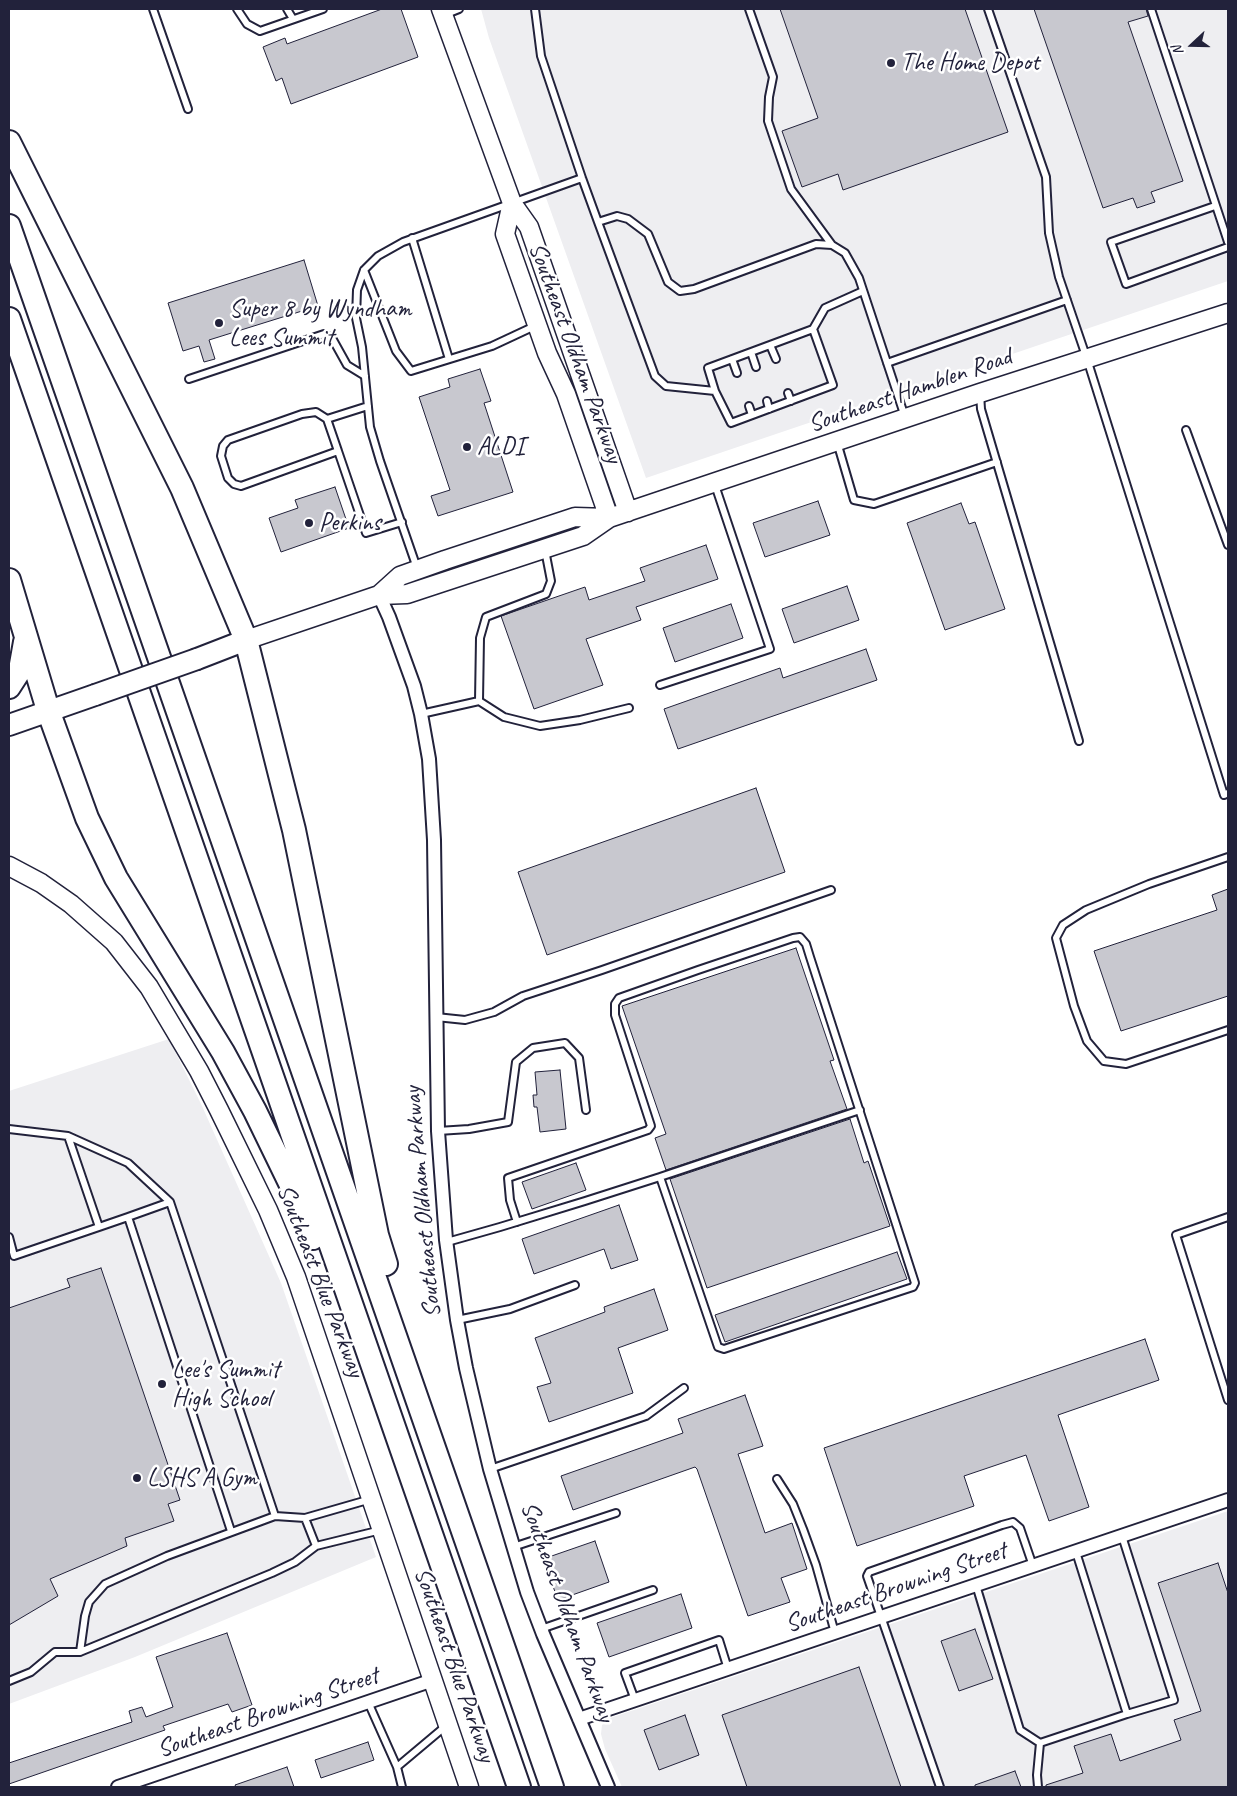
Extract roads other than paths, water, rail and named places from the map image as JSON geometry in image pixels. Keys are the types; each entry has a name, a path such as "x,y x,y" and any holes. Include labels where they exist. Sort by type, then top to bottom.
{"highway":[{"path":"9,142 182,488 246,640 294,830 377,1235 442,1433 436,1450"},
{"path":"9,226 552,1787"},
{"path":"9,319 519,1787"},
{"path":"9,580 48,710 87,818 116,878 223,1052 255,1111 325,1266 381,1428 397,1438"},
{"path":"9,688 20,670 26,636"}],"main road":[{"path":"9,724 197,659 246,640"}],"street":[{"name":"Southeast Oldham Parkway","path":"448,11 512,203 529,227 628,512"},
{"name":"Southeast Oldham Parkway","path":"512,203 505,234 547,353 566,394 609,518"},
{"name":"Southeast Hamblen Road","path":"246,640 379,595 407,594 583,536 609,518 714,484 980,392 1228,313"},
{"name":"Southeast Hamblen Road","path":"379,595 400,576 418,569 575,518 609,518"},
{"name":"Southeast Oldham Parkway","path":"379,595 414,686 429,759 434,840 438,1131 447,1242 458,1320 477,1419 513,1547 541,1629 608,1787"},
{"name":"Southeast Blue Parkway","path":"9,866 41,883 71,904 114,942 149,987 186,1047 244,1160 296,1277 469,1787"},
{"name":"Southeast Browning Street","path":"579,1719 1228,1500"},
{"name":"Southeast Browning Street","path":"118,1787 432,1680"}],"lane":[{"path":"153,9 188,109"},
{"path":"236,9 247,24 260,31 323,9"},
{"path":"287,9 293,19"},
{"path":"535,9 541,56 582,178 655,376 666,386 714,391"},
{"path":"749,9 773,78 769,96 768,121 791,189 832,245 846,253 859,278 905,418"},
{"path":"988,9 1046,177 1048,233 1059,277 1087,359 1224,795 1228,793"},
{"path":"1151,9 1228,242"},
{"path":"418,569 370,427 362,347 356,318 357,290 364,270 378,256 412,238 582,178"},
{"path":"1216,206 1111,242 1126,284 1228,247"},
{"path":"598,222 617,216 628,219 648,234 668,282 680,291 694,289 816,244 832,245"},
{"path":"412,238 449,359"},
{"path":"364,270 396,351 411,371 492,346 537,325"},
{"path":"813,329 833,385 731,422 714,391 708,368 813,329 825,308 863,291"},
{"path":"887,362 1067,300"},
{"path":"189,379 324,334 332,338 346,366 364,376"},
{"path":"770,345 776,360"},
{"path":"751,352 756,367"},
{"path":"732,359 737,373"},
{"path":"980,392 981,410 1079,741"},
{"path":"788,393 791,401"},
{"path":"767,401 769,409"},
{"path":"327,420 368,406"},
{"path":"749,406 752,415"},
{"path":"338,451 241,486 234,484 228,478 221,456 223,446 228,440 302,414 316,412 327,420 338,451 366,533 402,522"},
{"path":"1186,430 1228,545"},
{"path":"837,442 854,500 874,504 997,462"},
{"path":"660,685 770,649 714,484"},
{"path":"479,701 480,638 486,616 546,594 551,581 545,548"},
{"path":"421,714 479,701 504,717 540,726 580,720 629,708"},
{"path":"1228,857 1149,884 1086,910 1063,924 1056,938 1074,1006 1087,1040 1104,1061 1126,1064 1228,1030"},
{"path":"436,1017 465,1020 494,1012 523,996 831,890"},
{"path":"517,1222 511,1204 508,1178 648,1130 651,1126 615,1015 615,1004 619,998 793,938 800,938 806,944 860,1110 915,1283 913,1287 733,1346 718,1347 660,1177"},
{"path":"438,1131 469,1129 508,1122 516,1062 533,1048 565,1043 579,1058 586,1110"},
{"path":"447,1242 660,1177 860,1110"},
{"path":"9,1129 68,1136 128,1163 170,1202 275,1516"},
{"path":"68,1136 100,1227"},
{"path":"9,1237 14,1256 170,1202"},
{"path":"128,1217 231,1531"},
{"path":"1228,1217 1176,1235 1228,1400"},
{"path":"458,1320 510,1309 575,1285"},
{"path":"490,1469 646,1416 684,1388"},
{"path":"777,1479 793,1504 806,1538 816,1565 835,1633"},
{"path":"80,1652 84,1616 89,1602 105,1584 166,1556 275,1516 305,1518 372,1499"},
{"path":"513,1547 616,1513"},
{"path":"305,1518 316,1546"},
{"path":"940,1787 868,1576 871,1570 1014,1522 1017,1524 1034,1566"},
{"path":"9,1681 31,1672 55,1652 80,1652 272,1573 295,1562 316,1546 382,1530"},
{"path":"1040,1743 1174,1700 1122,1536"},
{"path":"1076,1552 1127,1714"},
{"path":"976,1586 1020,1730 1040,1743"},
{"path":"541,1629 653,1590"},
{"path":"635,1700 625,1674 719,1640 728,1669"},
{"path":"368,1702 397,1767 402,1787"},
{"path":"397,1767 448,1725"},
{"path":"1038,1787 1037,1775 1040,1743"}],"place":[{"name":"The Home Depot","path":"891,63"},
{"name":"Super 8 by Wyndham Lees Summit","path":"219,323"},
{"name":"ALDI","path":"467,447"},
{"name":"Perkins","path":"309,523"},
{"name":"Lee's Summit High School","path":"162,1384"},
{"name":"LSHS A Gym","path":"137,1478"}]}
